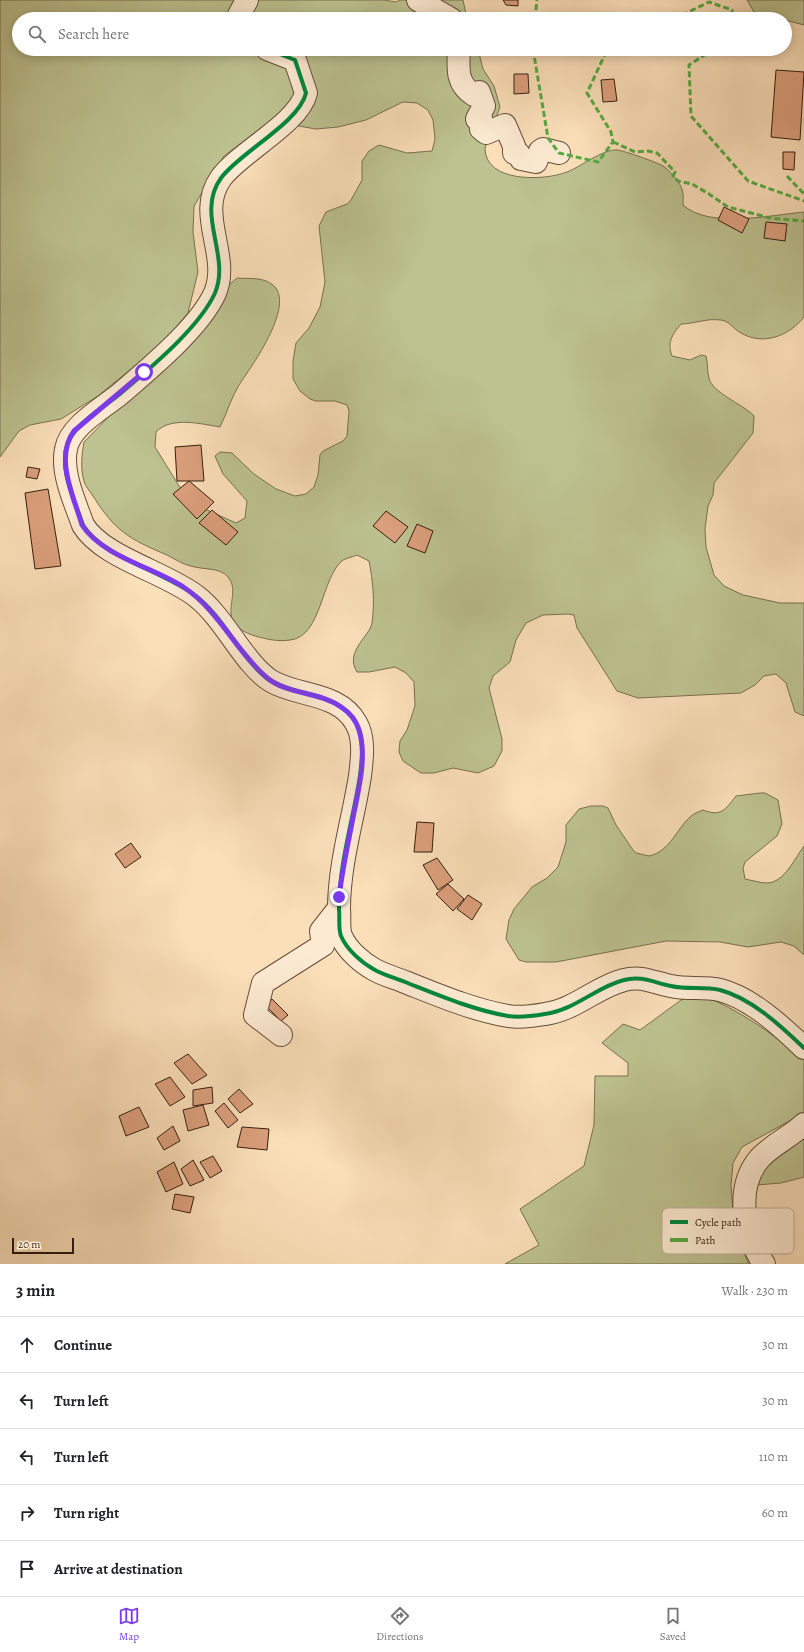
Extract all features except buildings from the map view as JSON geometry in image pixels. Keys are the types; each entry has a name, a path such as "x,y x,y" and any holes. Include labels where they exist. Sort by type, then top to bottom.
{"street":[{"path":"241,12 247,0"},
{"path":"418,0 439,12"},
{"path":"285,56 295,60 306,93 296,111 228,169 215,189 210,209 219,266 218,283 215,292 202,313 170,349 74,431 67,443 65,456 70,485 82,525 96,540 118,554 181,586 197,597 217,617 254,666 266,677 286,689 334,702 346,710 356,722 362,741 361,766 342,872 339,908 341,935 356,957 376,971 435,994 488,1011 510,1016 560,1011 614,983 628,979 640,978 668,986 701,988 728,993 762,1013 785,1030 804,1048"},
{"path":"459,56 459,79 469,92 474,95 479,92 482,97 484,106 477,119 481,118 481,129 486,133 505,125 514,146 514,153 519,154 521,160 536,162 540,151 543,149 559,153"},
{"path":"281,1035 255,1015 263,983 323,945 321,931 339,908"},
{"path":"744,1208 747,1179 760,1158 804,1124"},
{"path":"758,1254 764,1264"}],"green space":[{"path":"0,0 384,0 396,2 400,0 463,0 466,12 12,12 12,56 480,56 483,69 494,86 500,107 485,148 488,159 495,168 505,173 531,178 557,175 572,170 605,152 617,150 660,164 673,175 680,184 683,194 683,205 694,212 708,217 741,219 804,212 804,317 798,324 783,334 775,337 758,339 749,337 738,331 727,322 721,320 681,324 671,339 670,347 672,356 690,360 701,355 706,356 708,375 711,383 716,389 754,416 753,433 714,483 713,495 708,506 705,529 706,547 714,575 724,586 743,595 780,603 804,603 804,716 795,712 786,683 776,674 764,676 755,685 741,693 638,698 617,691 577,628 574,615 543,615 526,623 516,640 510,662 493,676 489,688 502,739 502,751 494,766 478,773 453,768 434,773 421,773 403,761 399,752 400,741 407,730 415,706 414,682 406,673 395,667 369,672 357,672 354,665 356,651 372,623 373,592 369,561 357,555 343,560 336,568 330,579 315,618 309,629 301,636 290,640 281,641 255,636 242,630 234,624 231,616 233,592 232,584 225,574 216,570 185,564 133,539 108,518 86,487 82,466 84,442 163,361 209,302 237,278 266,281 270,283 278,292 280,304 277,318 270,334 236,390 220,427 187,422 170,424 162,427 156,432 155,447 189,502 236,523 245,518 247,501 223,474 215,456 220,452 232,453 254,474 276,489 295,496 306,494 314,487 318,475 320,455 323,451 343,441 347,436 349,411 347,405 335,401 316,401 310,399 300,391 293,379 293,361 296,343 309,328 320,307 325,282 319,226 326,212 347,204 351,200 362,180 362,161 369,151 379,145 407,153 432,151 435,139 433,120 428,110 417,103 403,102 366,120 338,127 316,129 282,123 262,127 224,156 194,206 193,232 198,272 188,313 163,343 98,396 61,419 30,425 19,431 0,457"},
{"path":"747,0 804,0 804,25 792,22 792,12 754,12"},
{"path":"765,793 778,800 782,824 777,836 745,862 743,868 745,879 767,883 779,879 804,846 804,955 794,946 781,942 748,947 720,942 666,941 556,962 526,962 519,960 506,939 509,920 514,909 532,887 547,878 558,867 566,842 566,825 579,809 591,806 603,806 608,808 616,825 633,850 636,853 649,856 661,851 671,841 687,820 694,814 703,810 714,813 722,811 736,796"},
{"path":"701,995 729,1007 767,1031 804,1059 804,1113 742,1147 733,1163 731,1186 733,1208 662,1208 662,1254 744,1254 749,1264 505,1264 539,1245 520,1209 584,1166 594,1125 595,1076 628,1076 628,1063 602,1043 623,1024 640,1030 681,1000"},
{"path":"804,1134 804,1177 781,1183 757,1185 755,1174"}],"marked path":[{"path":"536,12 537,0"},
{"path":"688,12 709,2 732,10 732,12"},
{"path":"534,56 548,138 559,153 598,162 613,142 611,132 587,93 604,56"},
{"path":"703,56 689,65 691,116 748,181 804,201"},
{"path":"613,142 635,152 648,151 657,153 675,172 673,176 678,181 692,184 728,207 770,218 804,221"},
{"path":"787,176 804,194"}],"cycle path":[{"path":"285,56 295,60 306,93 301,104 292,115 281,126 230,168 221,178 214,192 211,206 219,264 219,279 215,293 208,306 198,320 173,347 120,394 80,425 69,441 66,449 65,468 83,525 92,536 104,546 135,564 183,587 196,596 216,616 252,663 271,681 293,690 329,700 349,713 356,723 362,742 360,776 341,875 339,926 341,936 347,946 355,956 365,964 382,973 456,1002 513,1017 556,1012 614,983 636,978 683,988 708,988 720,990 743,999 754,1006 786,1031 804,1048"}],"route":[{"path":"144,372 74,431 67,443 65,456 67,471 82,525 102,545 181,586 197,597 217,617 254,666 266,677 286,689 334,702 346,710 356,722 362,741 361,766 339,897"}]}
